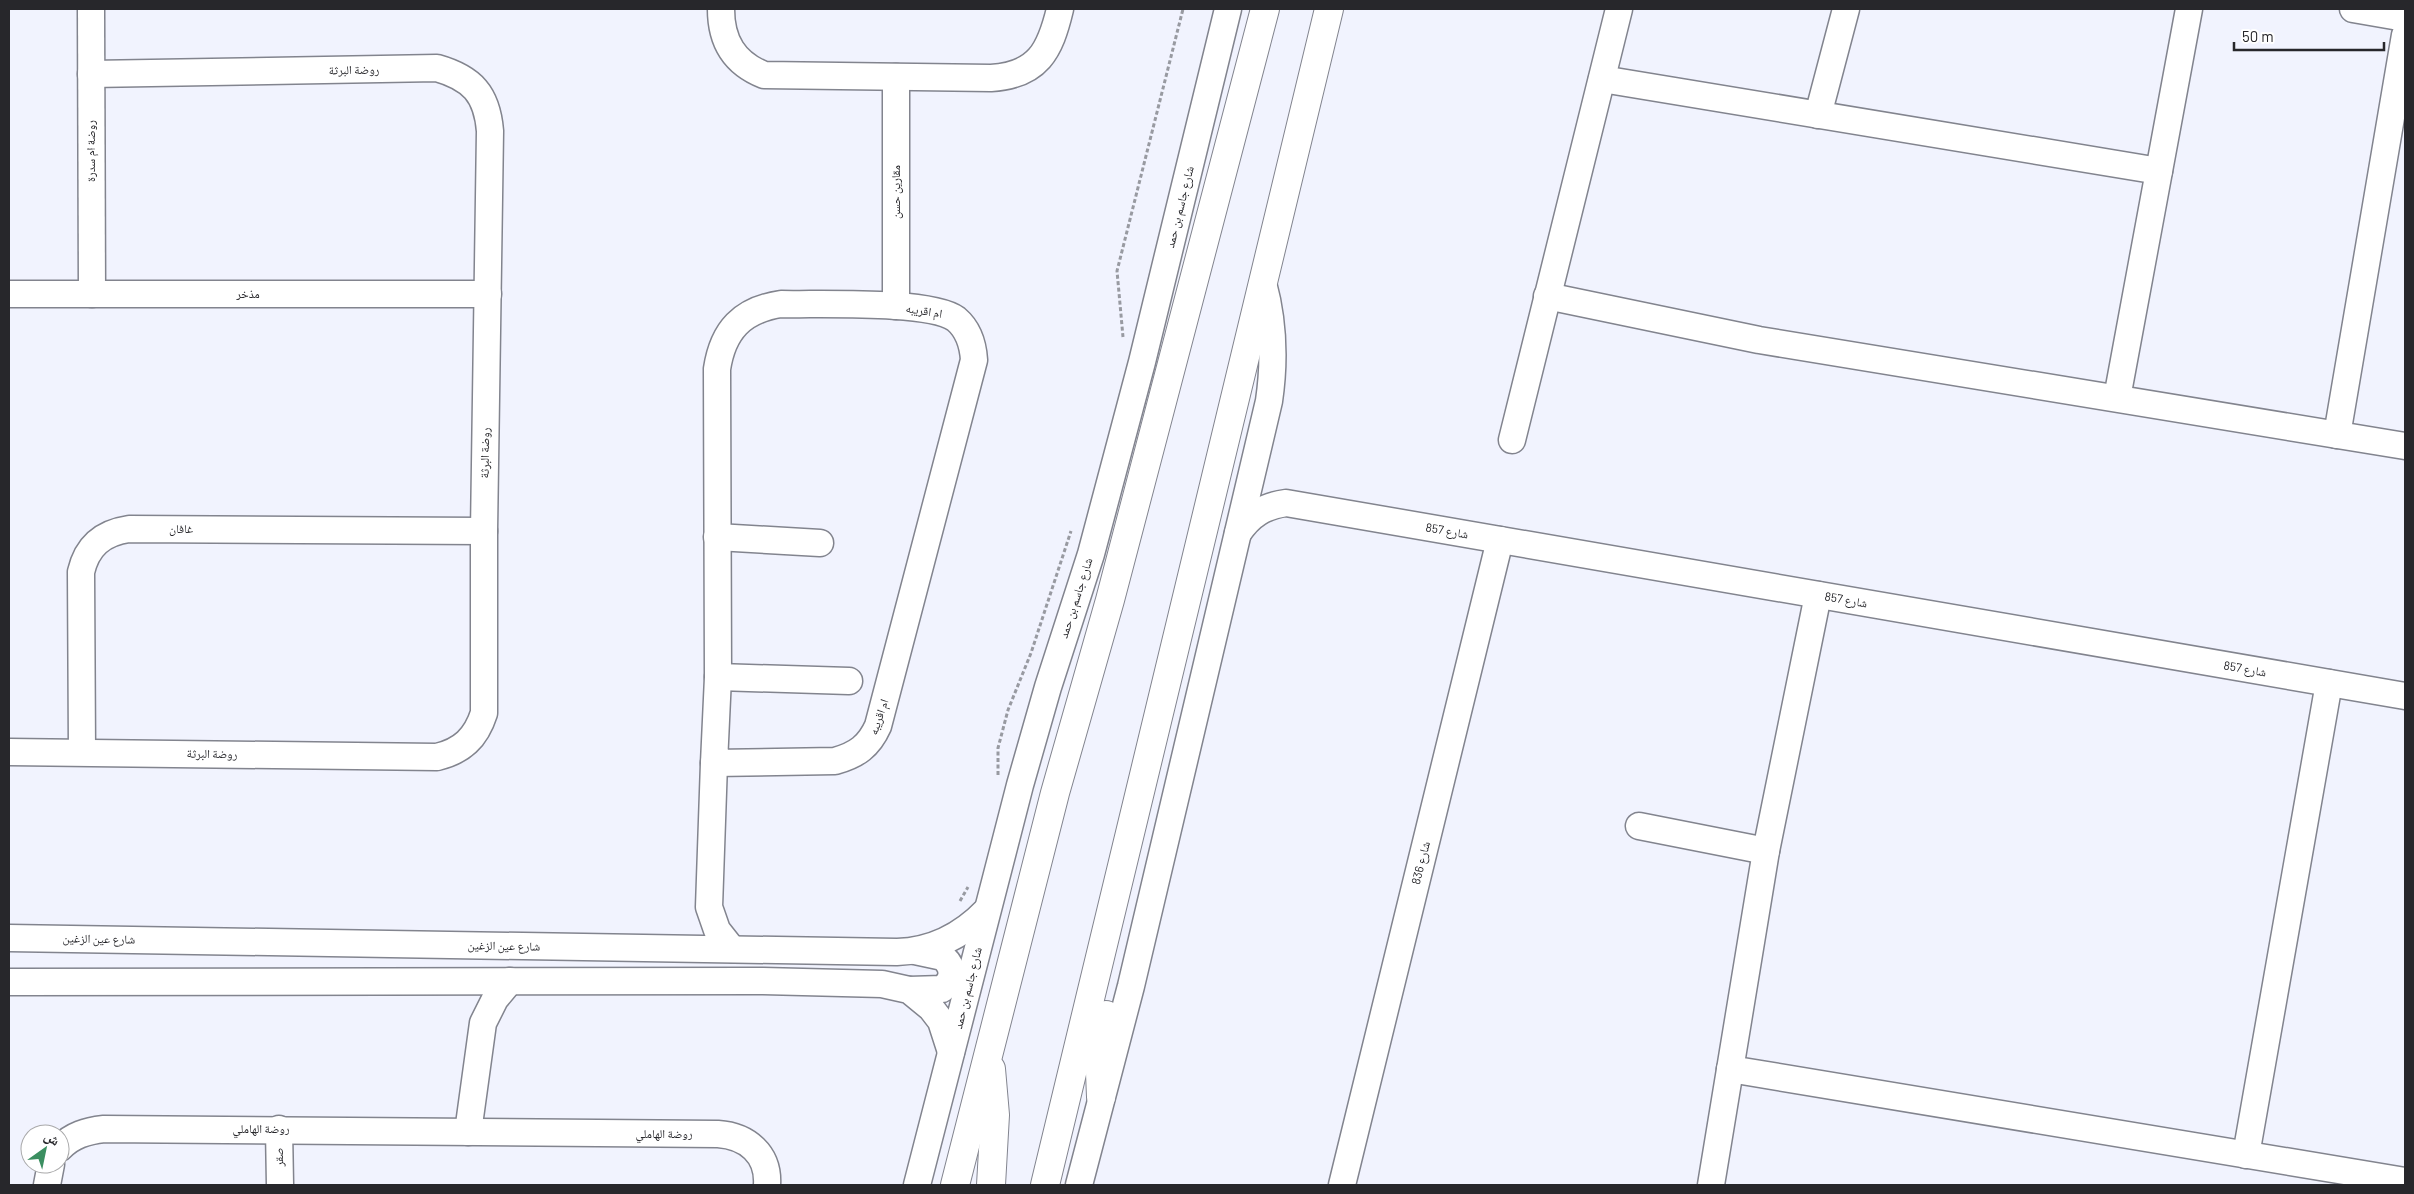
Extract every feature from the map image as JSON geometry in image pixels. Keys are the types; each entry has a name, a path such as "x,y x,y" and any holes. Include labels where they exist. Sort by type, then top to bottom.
{"main road":[{"path":"955,1185 1055,793 1113,591 1265,9"},
{"path":"1045,1185 1329,9"},
{"path":"1101,1097 1099,1048 1113,979 1106,936"},
{"path":"989,1050 995,1115 992,1185"}],"street":[{"name":"روضة ام سدرة","path":"92,9 92,294"},
{"path":"721,9 721,27 731,52 751,70 764,75 991,78 1020,73 1033,65 1043,55 1051,42 1060,9"},
{"name":"شارع جاسم بن حمد","path":"917,1185 1020,785 1048,687 1091,554 1142,362 1228,9"},
{"path":"1512,440 1619,9"},
{"path":"1818,115 1846,9"},
{"path":"2117,398 2188,9"},
{"path":"2353,9 2405,18"},
{"path":"2338,435 2405,35"},
{"name":"روضة البرثة","path":"9,752 437,757 463,748 473,738 484,714 488,113 481,96 470,82 455,73 437,68 91,74"},
{"name":"مقارين حسن","path":"896,77 896,306"},
{"path":"1602,79 2159,171"},
{"path":"1085,1179 1101,1097 1131,986 1269,401 1274,354 1272,322 1264,283"},
{"name":"مذخر","path":"9,294 488,294"},
{"path":"1547,296 1759,340 2405,446"},
{"name":"ام اقريبه","path":"714,763 835,761 849,757 862,750 872,739 878,726 974,360 973,345 967,331 957,320 944,312 896,306 781,304 749,313 736,324 726,337 719,352 717,369 718,678 714,763 709,908 717,930 732,949"},
{"path":"1256,460 1269,483 1286,503"},
{"name":"شارع 857","path":"1238,533 1245,523 1258,512 1274,504 1286,503 2405,696"},
{"name":"غافان","path":"82,752 81,572 87,553 105,535 129,529 484,531"},
{"path":"717,537 820,543"},
{"name":"شارع 836","path":"1342,1185 1500,540"},
{"path":"1711,1185 1766,851 1818,595"},
{"path":"718,678 849,681"},
{"path":"2246,1154 2329,684"},
{"path":"1639,826 1766,851"},
{"name":"ام اقريبه","path":"684,948 698,929 709,908"},
{"name":"شارع عين الزغين","path":"9,938 915,951 955,937 988,910"},
{"path":"9,982 763,981 882,984 909,990 942,989 952,978 952,970 949,963 943,957 915,951"},
{"path":"452,981 473,1001 483,1023"},
{"path":"468,1132 483,1023 494,999 510,981"},
{"path":"909,990 931,1008 941,1022 948,1036 951,1052"},
{"path":"1730,1069 2405,1181"},
{"name":"روضة الهاملي","path":"70,1139 88,1130 104,1129 279,1129 731,1135 743,1140 758,1153 767,1170 767,1185"},
{"name":"صقر","path":"279,1129 280,1185"}],"path":[{"path":"1123,339 1117,271 1183,9"},
{"path":"998,783 998,748 1008,710 1030,653 1072,527"},
{"path":"958,904 970,883"}]}
